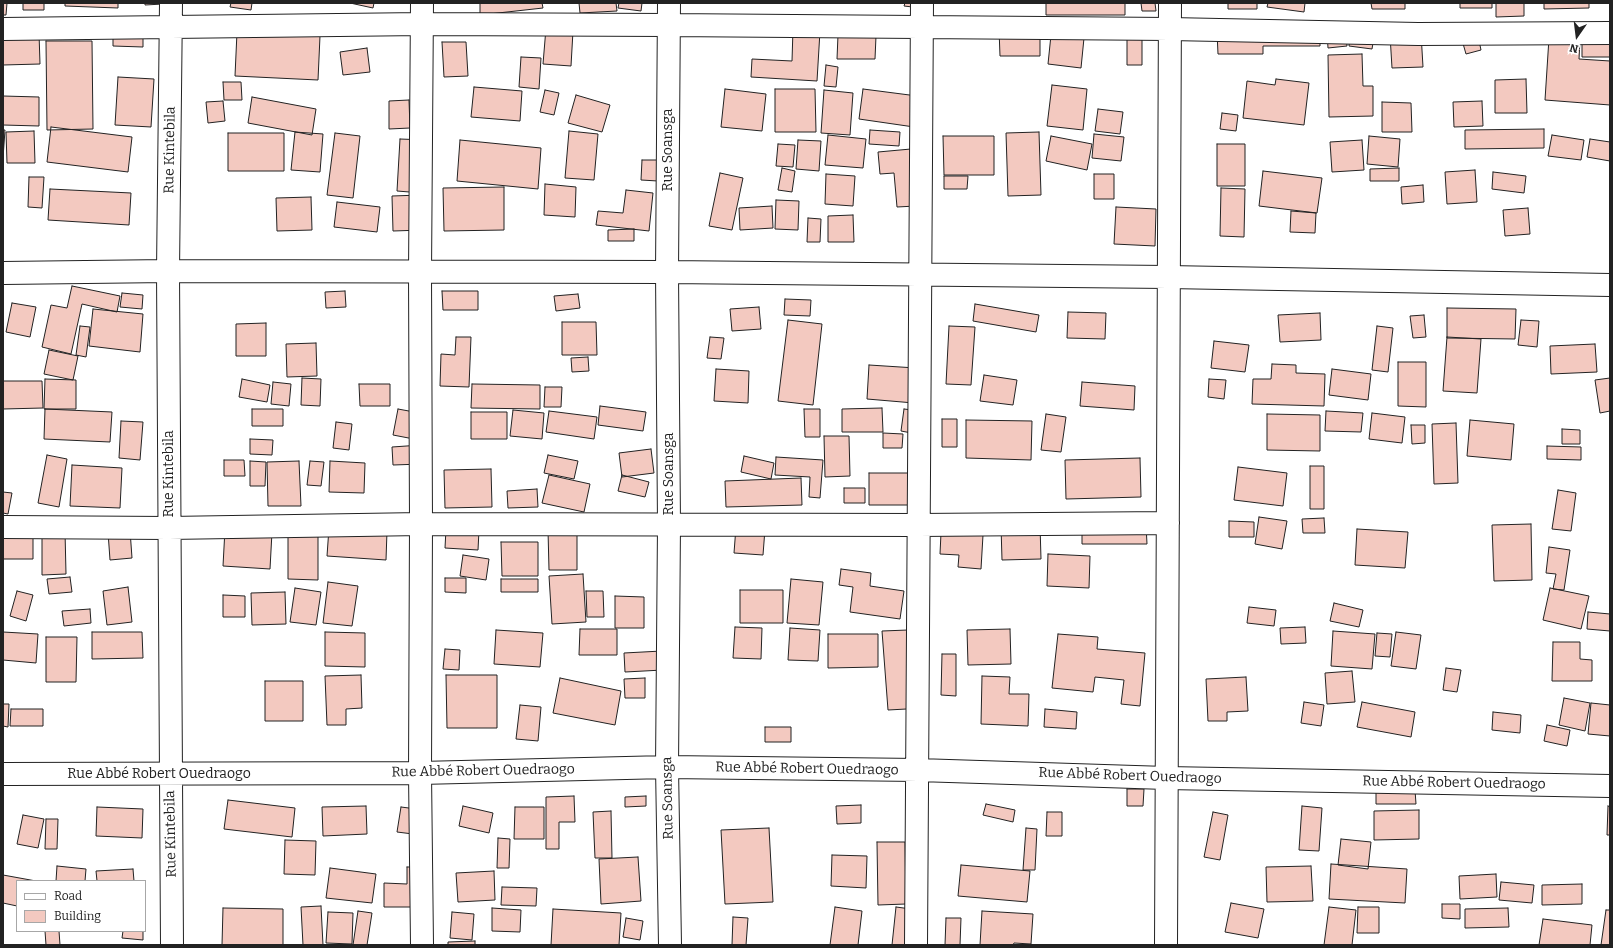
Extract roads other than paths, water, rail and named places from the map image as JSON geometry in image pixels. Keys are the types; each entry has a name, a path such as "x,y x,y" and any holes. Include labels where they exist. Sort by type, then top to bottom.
{"street":[{"name":"Rue Kintebila","path":"172,3 168,272 172,945"},
{"name":"Rue Soansga","path":"668,3 667,272 669,525 667,767 670,945"},
{"path":"916,945 918,770 919,275 922,3"},
{"path":"1166,945 1170,3"},
{"path":"422,14 420,273 420,773 422,945"},
{"path":"3,29 172,28 422,14 668,25 922,26 1418,34 1610,33"},
{"path":"3,273 667,272 1168,277 1610,285"},
{"path":"3,527 169,528 421,524 919,525 1168,523"},
{"name":"Rue Abbé Robert Ouedraogo","path":"3,774 420,773 667,767 918,770 1166,778 1610,786"}]}
